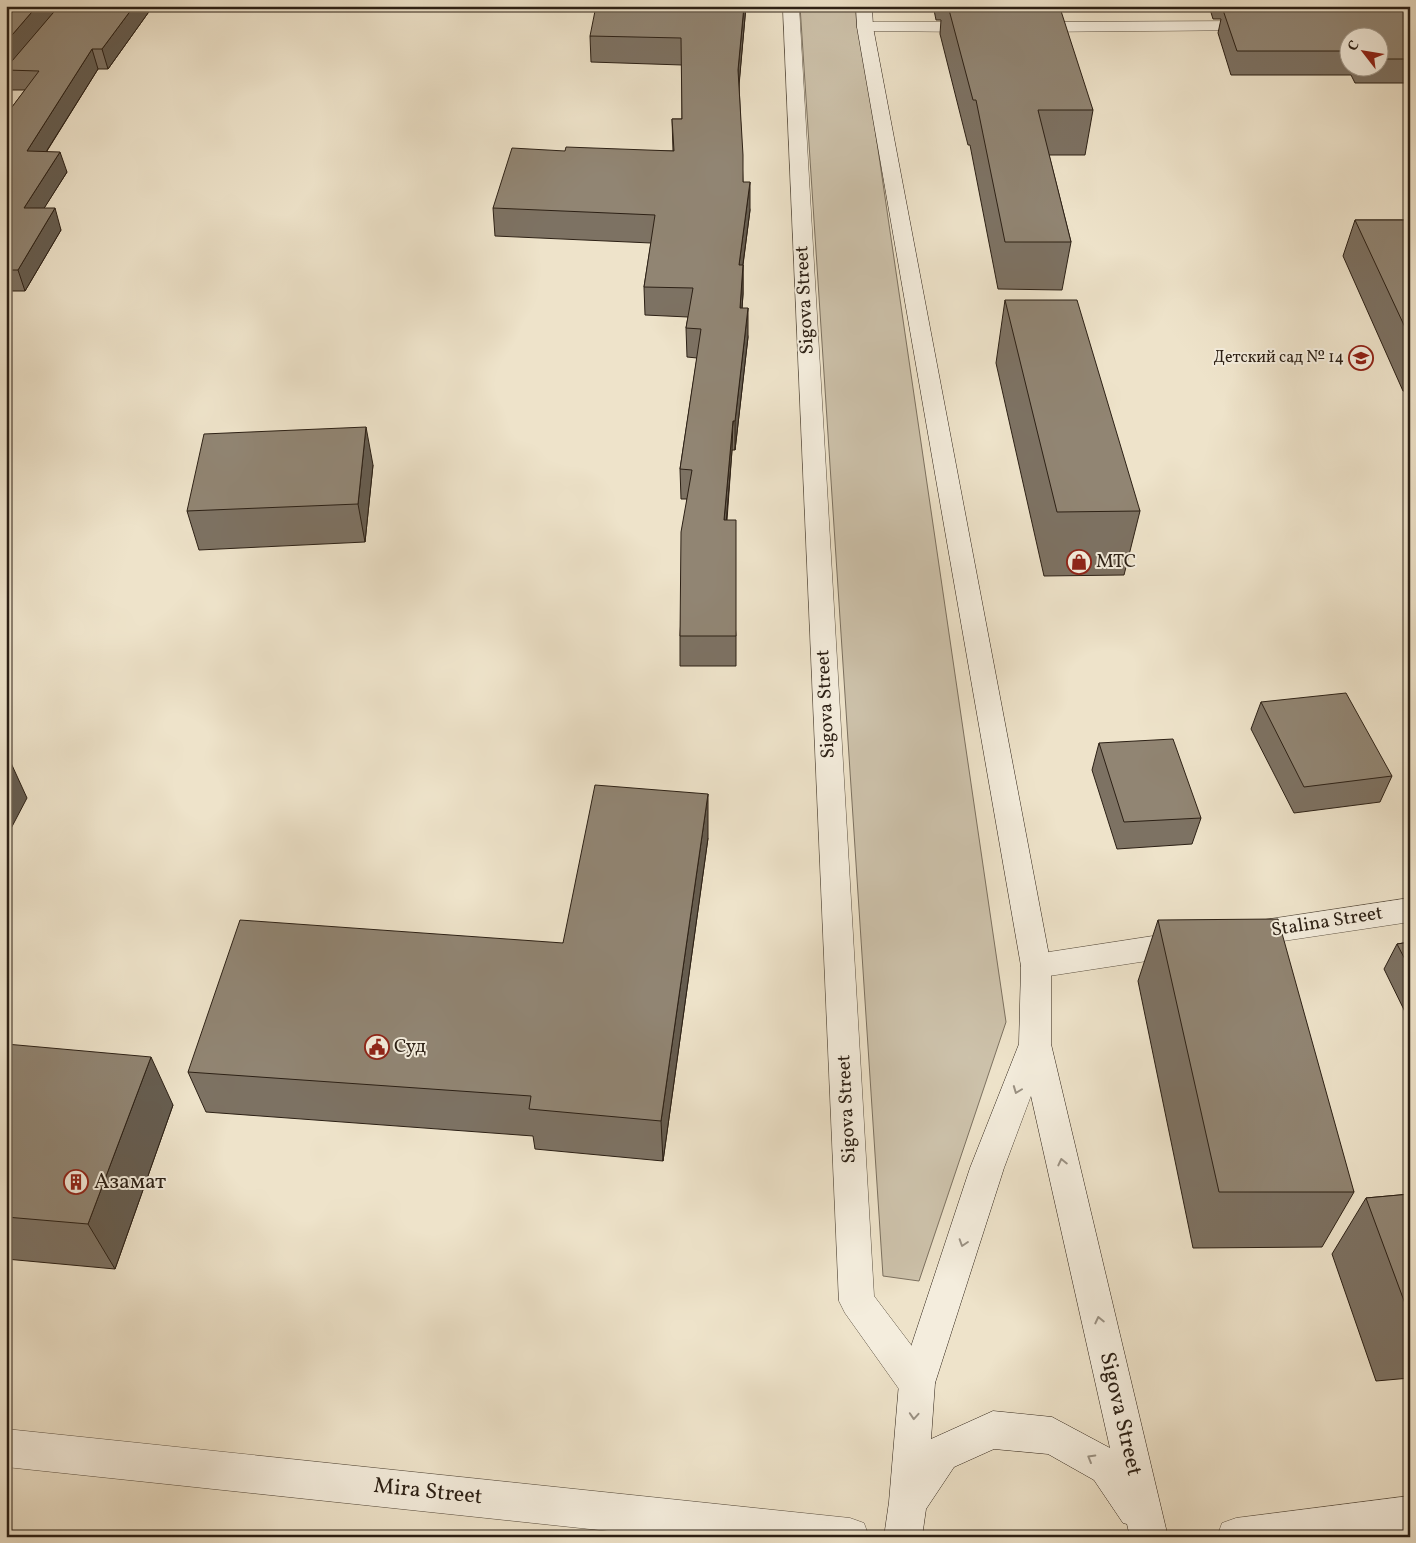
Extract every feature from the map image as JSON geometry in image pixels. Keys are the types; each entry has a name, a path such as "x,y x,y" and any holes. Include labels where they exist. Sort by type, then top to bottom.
{"street":[{"name":"Sigova Street","path":"791,6 857,1301 917,1382"},
{"name":"Sigova Street","path":"864,17 1036,966 1035,1044 1147,1529"},
{"path":"864,17 994,27"},
{"path":"1014,27 1271,26"},
{"name":"Stalina Street","path":"1036,966 1410,910"},
{"name":"Sigova Street","path":"905,1519 917,1382 987,1168 1035,1044"},
{"name":"Sigova Street","path":"905,1519 941,1454 993,1430 1052,1436 1106,1467 1147,1529"},
{"name":"Mira Street","path":"6,1448 850,1537"},
{"path":"1236,1537 1410,1515"}],"shaded area":[{"path":"800,6 857,6 1006,1022 919,1281 883,1276"}],"building":[{"path":"6,6 37,6 6,42"},
{"path":"59,6 134,6 102,49 92,49 27,151 60,152 24,208 55,208 18,270 6,270 6,115 39,71 6,70 6,68"},
{"path":"596,6 744,6 738,70 743,182 750,182 739,265 743,265 740,308 748,308 735,421 733,421 724,520 736,520 736,636 680,636 681,532 692,470 680,469 701,329 686,328 693,288 644,287 655,215 493,208 512,148 565,151 566,147 674,151 672,119 682,119 681,38 590,36"},
{"path":"948,6 1001,6 1002,11 1061,11 1093,110 1038,110 1071,242 1005,242 976,100 973,100"},
{"path":"1410,9 1410,59 1388,59 1388,28 1338,28 1338,51 1237,51 1223,10"},
{"path":"1355,220 1410,220 1410,338"},
{"path":"1005,300 1077,300 1140,511 1057,512"},
{"path":"366,427 358,504 187,511 204,434"},
{"path":"1346,693 1392,776 1304,787 1261,702"},
{"path":"1173,739 1201,818 1124,822 1099,743"},
{"path":"595,785 708,794 661,1121 529,1109 531,1096 188,1072 240,920 563,943"},
{"path":"1278,919 1354,1192 1219,1192 1158,920"},
{"path":"1410,942 1410,969 1397,944"},
{"path":"6,1044 151,1057 88,1224 6,1217"},
{"path":"1410,1194 1410,1317 1366,1198"}],"place":[{"name":"Детский сад № 14","path":"1361,358"},
{"name":"МТС","path":"1079,562"},
{"name":"Суд","path":"377,1047"},
{"name":"Азамат","path":"76,1182"}]}
